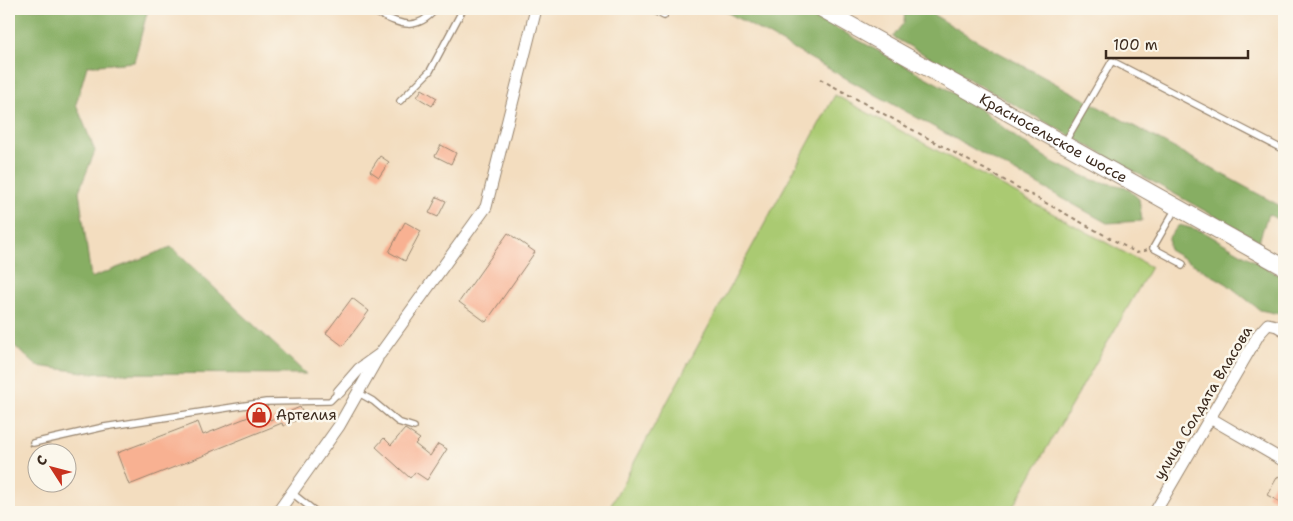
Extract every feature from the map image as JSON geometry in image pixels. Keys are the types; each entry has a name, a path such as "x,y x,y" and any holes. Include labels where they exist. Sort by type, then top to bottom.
{"main road":[{"name":"Красносельское шоссе","path":"822,9 1284,267"}],"street":[{"path":"278,512 339,426 380,354 486,207 536,9"},
{"name":"улица Солдата Власова","path":"1156,512 1259,334 1268,324 1284,330"},
{"path":"338,392 359,369 380,354"},
{"path":"1210,418 1284,461"}],"lane":[{"path":"372,10 393,20 416,24 428,18 436,9"},
{"path":"400,102 430,71 463,9"},
{"path":"650,9 664,16"},
{"path":"1064,144 1112,61 1284,150"},
{"path":"1176,206 1154,248 1183,264 1182,266"},
{"path":"33,443 104,427 266,402 330,400 338,392"},
{"path":"357,392 373,401 398,422 414,427"},
{"path":"292,493 316,512"}],"path":[{"path":"820,80 1137,253 1154,248"}],"green space":[{"path":"9,9 148,9 134,62 87,66 76,104 95,151 79,191 91,278 171,247 306,374 91,373 37,366 9,341"},
{"path":"721,9 802,9 969,101 1018,139 1054,163 1093,180 1126,187 1139,199 1142,221 1107,223"},
{"path":"905,9 924,9 974,39 1284,208 1284,223 1268,214 1259,241 893,37 904,22"},
{"path":"835,95 1151,267 1010,512 607,512"},
{"path":"1179,225 1202,231 1284,278 1284,315 1260,310 1227,284 1169,250 1169,237"}],"building":[{"path":"422,89 437,98 432,106 417,97"},
{"path":"441,145 456,153 451,164 435,156"},
{"path":"380,156 389,162 379,177 370,171"},
{"path":"437,197 446,201 438,217 429,213"},
{"path":"405,222 421,231 405,261 389,252"},
{"path":"508,233 535,252 486,322 459,302"},
{"path":"352,298 369,311 343,346 326,333"},
{"path":"300,407 304,417 283,426 282,423 129,485 117,453 198,422 203,435 266,410 270,420"},
{"path":"405,429 420,439 415,444 430,456 438,444 447,449 427,480 415,472 410,478 376,447 384,438 391,445"},
{"path":"1278,476 1284,480 1284,495 1280,502 1267,495"}],"place":[{"name":"Артелия","path":"259,415"}]}
